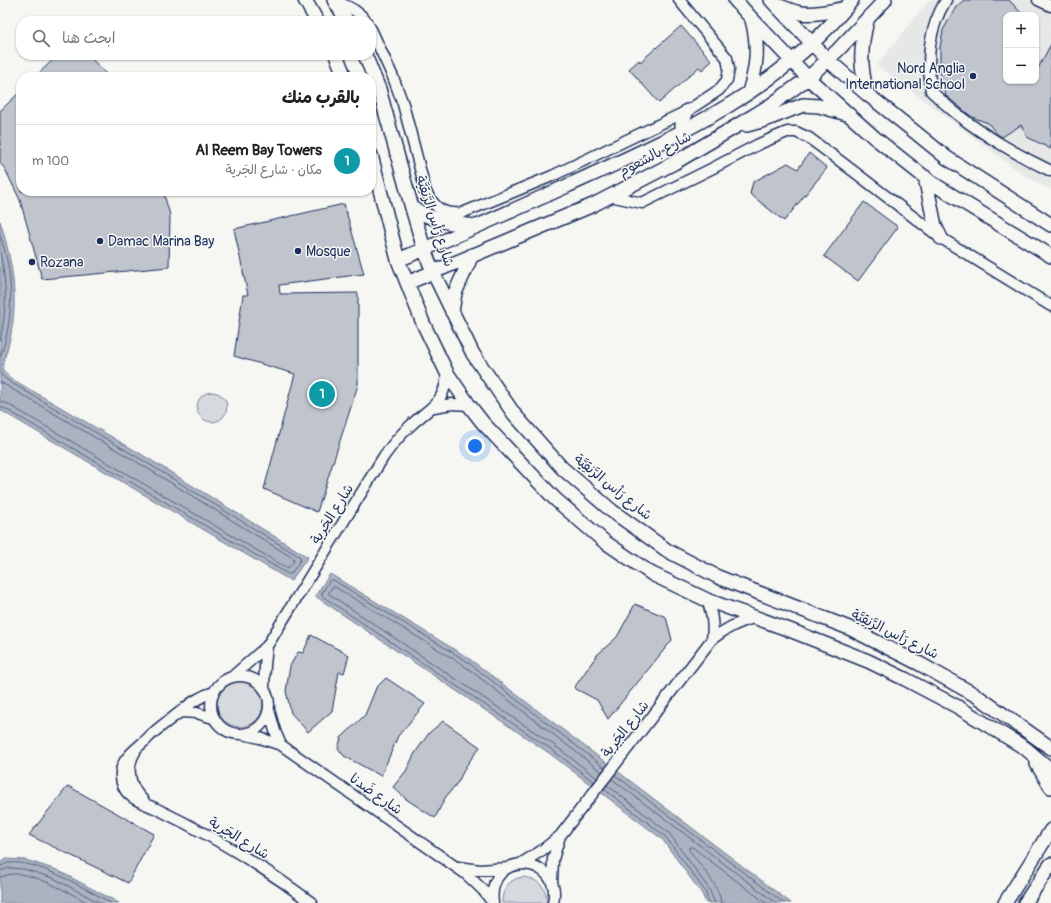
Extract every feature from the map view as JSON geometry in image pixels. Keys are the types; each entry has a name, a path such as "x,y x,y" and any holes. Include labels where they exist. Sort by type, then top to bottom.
{"street":[{"path":"304,0 314,16"},
{"path":"334,0 344,16"},
{"path":"334,0 352,8 362,16"},
{"path":"376,40 393,76 403,104 426,192 431,201 440,209 453,214 462,213 483,206 552,176 687,111 719,90 727,80 729,69 727,58 679,0"},
{"path":"735,0 808,78 875,138 932,183 1051,256"},
{"name":"شارع بالشعوم","path":"407,283 593,205 674,163 735,128 808,78 867,21 885,0"},
{"path":"946,0 937,15 930,45 929,74 932,91 956,114 984,133 1037,165 1051,171"},
{"path":"1038,0 1051,6"},
{"path":"773,2 792,11 807,13 849,4"},
{"path":"773,2 828,60 867,94 946,158 1051,225"},
{"name":"شارع بالشعوم","path":"398,260 478,226 660,144 720,112 792,61 812,43 849,4"},
{"path":"749,92 757,60 755,33 752,19"},
{"path":"867,21 861,48 862,77 867,94"},
{"path":"338,60 343,72"},
{"name":"شارع رَأس الرَّنقِيَّة","path":"367,60 372,72"},
{"name":"شارع رَأس الرَّنقِيَّة","path":"376,82 424,249 452,312 473,354 514,414 562,468 612,511 668,550 718,576 849,628 920,664 977,696 1051,748"},
{"path":"735,128 765,120 803,105 819,106 850,115"},
{"path":"682,132 682,123 687,111"},
{"path":"610,196 642,203 759,144 786,132 796,132 809,138 862,185 941,238 1051,306"},
{"path":"376,174 398,260 423,323 448,372 470,405 512,454 555,499 605,542 652,574 707,600 868,662 905,679 958,707 1025,748 1051,770"},
{"path":"925,177 935,226 941,238"},
{"path":"412,208 427,217 444,222 478,226"},
{"path":"452,312 455,293 472,255"},
{"name":"شارع الجَرية","path":"233,676 267,646 392,444 412,424 434,407 442,394 448,372"},
{"name":"شارع الجَرية","path":"434,407 452,404 470,405"},
{"path":"707,600 712,619 712,639"},
{"name":"شارع الجَرية","path":"509,868 520,864 541,851 560,836 712,639 727,628 754,618"},
{"name":"شارع الجَرية","path":"264,688 264,665 267,646"},
{"path":"269,710 263,724 250,733 233,734 218,725 213,718 211,700 218,685 233,676 247,676 260,683 264,688 269,702 269,710 281,745"},
{"name":"شارع الجَرية","path":"214,692 193,701 181,712 161,726 137,748 131,763 130,778 136,793 147,804 222,842 269,872 312,903"},
{"path":"181,712 197,713 213,718"},
{"name":"شارع ضَدنا","path":"242,734 281,745 456,866 476,882 493,903"},
{"path":"1025,748 1040,767 1051,787"},
{"path":"1004,903 1051,830"},
{"name":"شارع الجَرية","path":"553,903 553,860 560,836"},
{"path":"520,864 529,864 538,867 545,873 552,884"},
{"path":"1025,903 1051,864"},
{"name":"شارع ضَدنا","path":"456,866 480,870 509,868"},
{"path":"493,903 493,886 497,877 509,868"}],"shaded area":[{"path":"929,0 1051,0 1051,190 1025,176 877,65"},
{"path":"212,392 223,396 227,407 223,418 212,422 201,418 197,407 201,396"},
{"path":"240,681 253,685 259,691 263,704 259,717 253,723 240,727 227,723 221,717 217,704 221,691 227,685"},
{"path":"522,877 532,879 540,884 545,892 546,903 502,903 503,893 507,886 513,880"}],"water":[{"path":"0,221 10,258 14,294 12,328 3,363 3,371 12,379 141,454 308,557 291,581 0,410"},
{"path":"330,574 467,657 791,903 706,903 702,894 662,839 549,753 315,596"},
{"path":"5,859 26,860 57,870 119,903 0,903 0,863"}],"building":[{"name":"Nord Anglia International School","path":"964,0 1009,0 1020,12 1003,12 1003,84 1039,84 1039,66 1051,44 1051,149 1027,137 1021,125 1002,137 997,134 988,123 972,117 946,96 940,80 940,47 943,30 956,7"},
{"path":"681,26 712,61 702,70 699,67 659,103 629,69 639,60 640,62"},
{"path":"53,60 93,60 104,72 40,72"},
{"name":"Damac Marina Bay","path":"16,96 16,192 5,169 0,163 0,111"},
{"path":"809,153 827,168 784,221 750,194 753,182 788,163 798,169"},
{"name":"Damac Marina Bay","path":"18,196 164,196 170,215 169,267 42,279"},
{"path":"864,202 898,227 858,281 824,256"},
{"path":"344,204 364,274 279,285 280,294 358,293 358,385 317,512 264,489 295,374 234,356 243,295 248,295 234,229"},
{"path":"635,604 666,617 672,640 608,719 597,700 574,688 597,655 617,637"},
{"path":"311,635 349,655 344,673 339,672 332,711 308,732 291,713 286,691 290,666 298,652 303,653"},
{"path":"386,678 425,704 398,736 381,776 344,756 338,748 341,738 365,715 376,688"},
{"path":"443,721 480,747 466,766 458,782 445,798 435,818 406,799 393,787 406,771 415,753 429,733"},
{"path":"68,786 154,834 128,883 29,835"}],"place":[{"name":"Nord Anglia International School","path":"973,76"},
{"name":"Damac Marina Bay","path":"100,241"},
{"name":"Mosque","path":"298,251"},
{"name":"Rozana","path":"32,262"},
{"name":"Al Reem Bay Towers","path":"322,394"}]}
